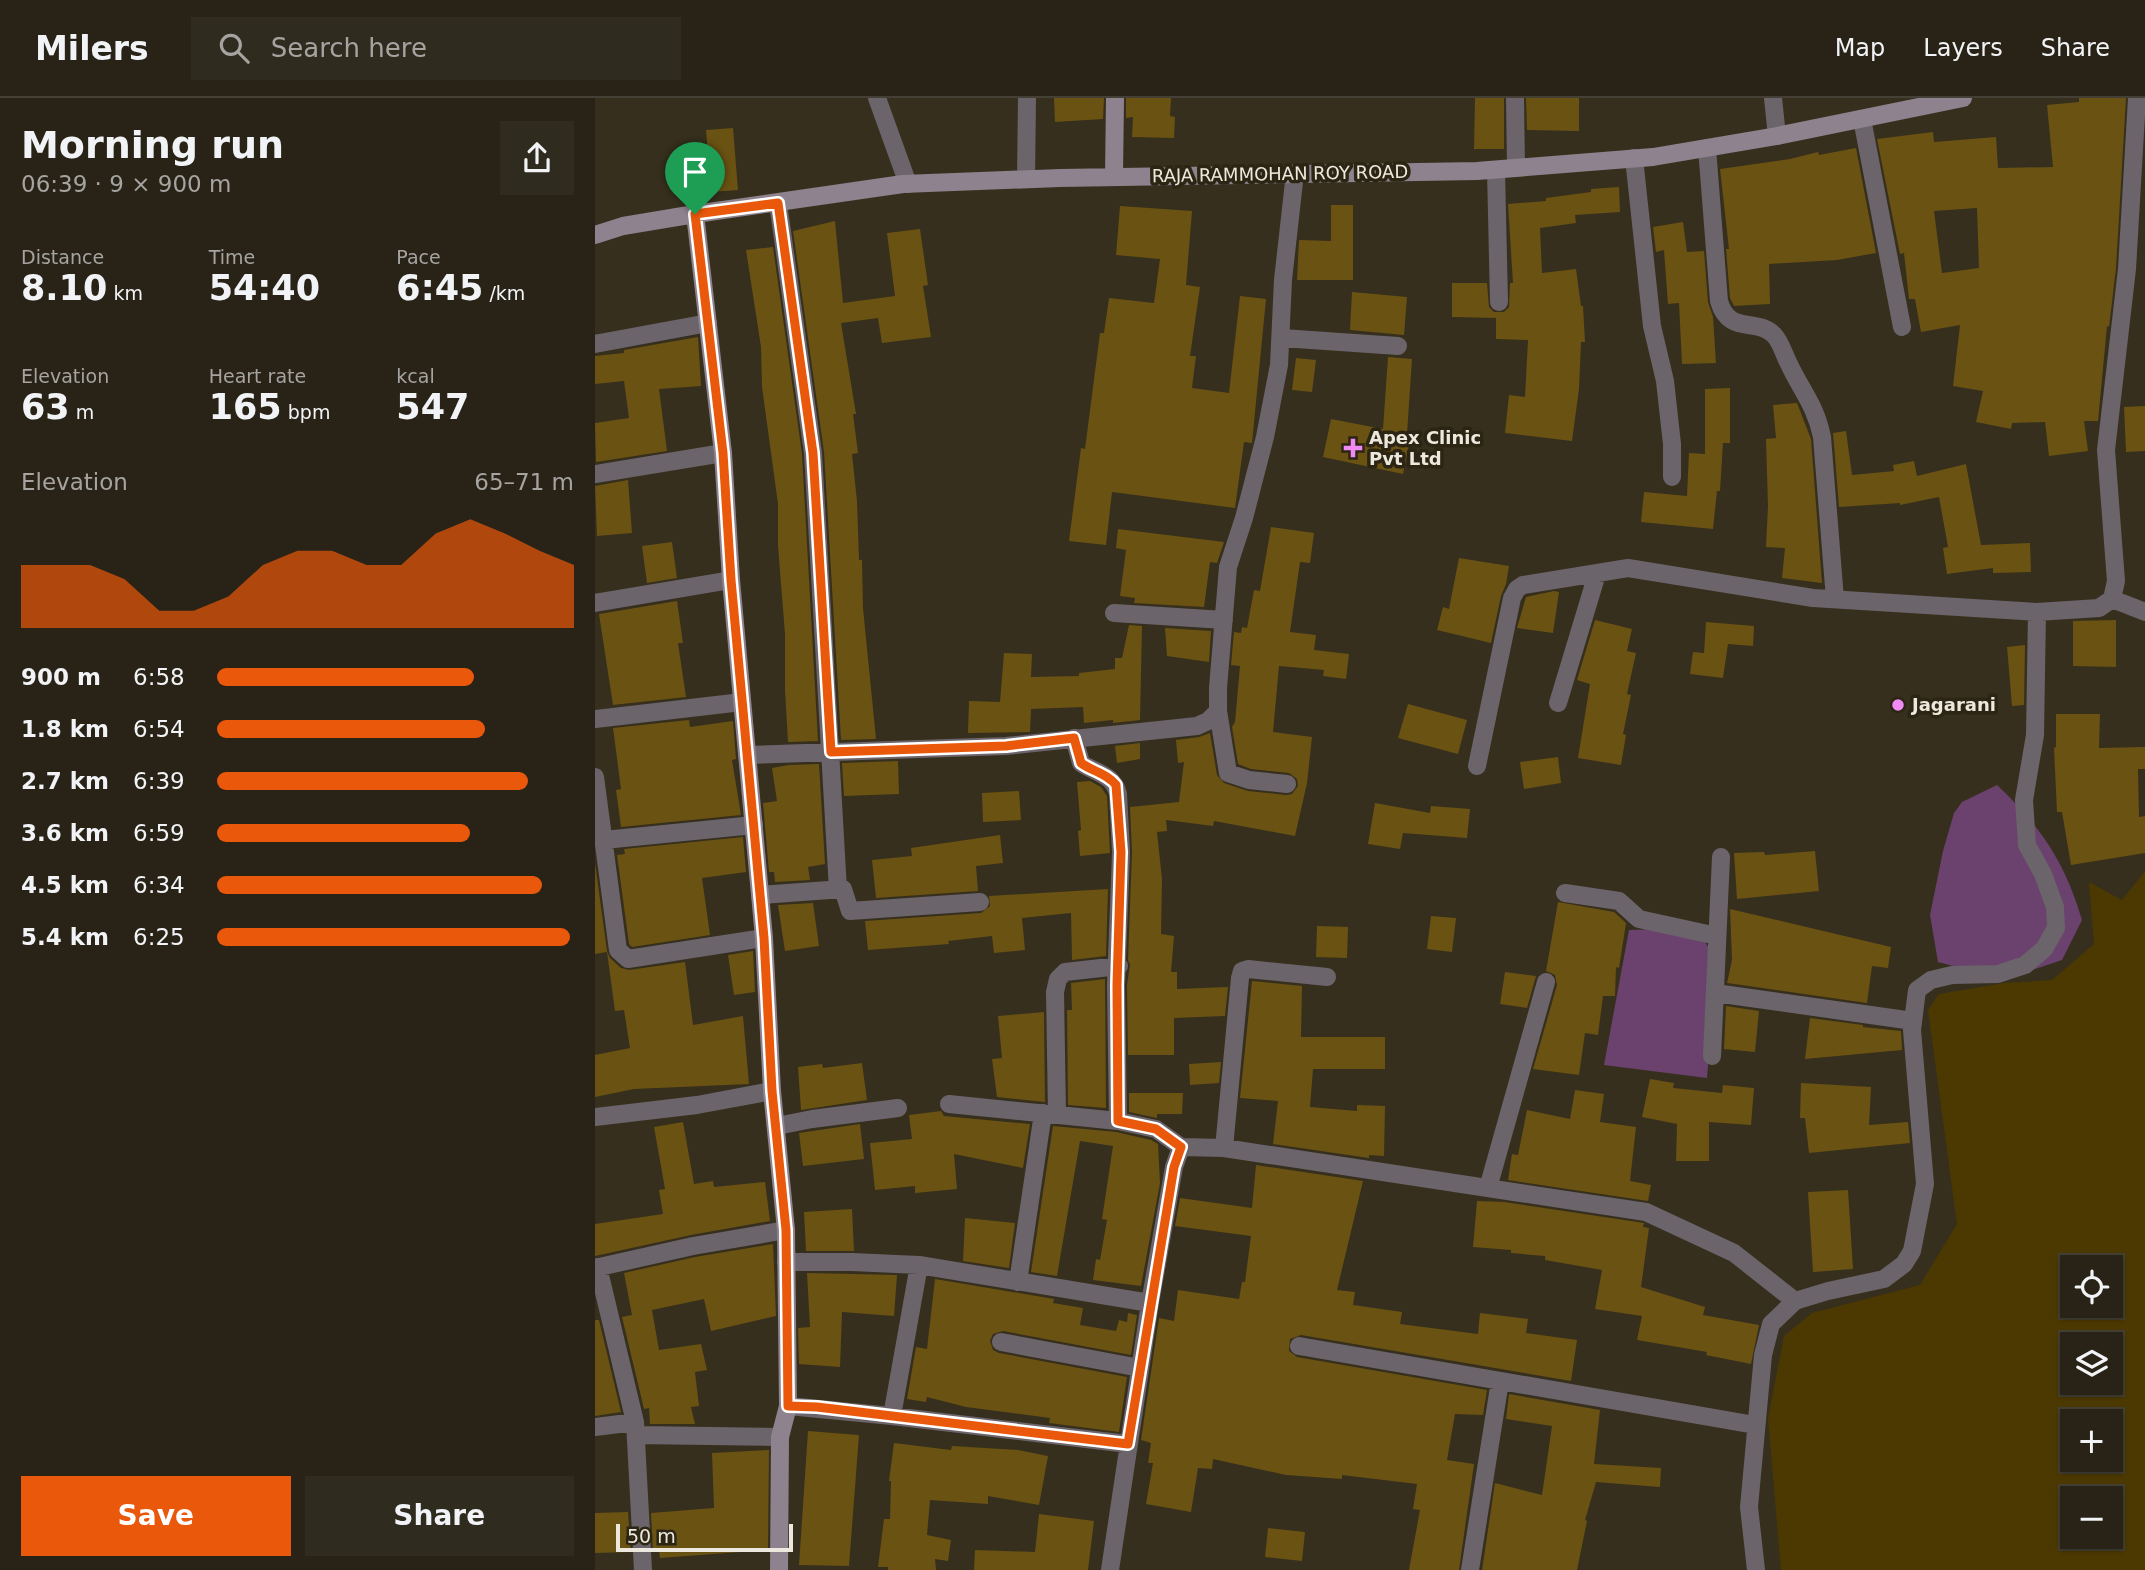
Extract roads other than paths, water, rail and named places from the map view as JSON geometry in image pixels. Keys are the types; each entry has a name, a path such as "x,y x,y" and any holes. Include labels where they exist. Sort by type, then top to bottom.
{"street":[{"path":"877,98 908,184"},
{"path":"1026,179 1027,98"},
{"path":"1114,176 1115,98"},
{"path":"1515,98 1517,168"},
{"path":"1773,98 1777,136"},
{"name":"RAJA RAMMOHAN ROY ROAD","path":"595,234 623,226 695,214 908,184 1114,176 1496,170 1634,158 1777,136 1936,101 1963,98"},
{"path":"1477,766 1512,598 1523,585 1629,568 1812,598 2037,612 2099,608 2112,599 2116,581 2106,450 2127,270 2137,98"},
{"path":"1862,118 1902,327"},
{"path":"1707,148 1722,311 1729,320 1767,329 1776,336 1818,419 1822,437 1835,599"},
{"path":"1634,158 1653,326 1665,381 1672,444 1672,477"},
{"path":"1496,170 1499,302"},
{"path":"1287,784 1249,780 1228,772 1218,710 1218,688 1228,567 1265,437 1279,365 1283,280 1295,173"},
{"path":"778,203 813,453 838,890"},
{"path":"695,214 723,453 731,580 764,938 772,1091 786,1230 788,1406 780,1437 779,1570"},
{"path":"595,344 708,323"},
{"path":"1282,338 1398,346"},
{"path":"595,474 723,453"},
{"path":"1558,703 1597,574"},
{"path":"595,603 731,580"},
{"path":"2112,599 2145,612"},
{"path":"1114,612 1224,620"},
{"path":"1756,1570 1749,1507 1763,1355 1771,1324 1795,1301 1828,1290 1884,1279 1905,1264 1912,1251 1925,1184 1913,1021 1917,990 1931,979 1952,975 1999,974 2025,965 2044,949 2056,928 2055,907 2043,874 2027,845 2024,800 2035,735 2037,612"},
{"path":"595,719 742,702"},
{"path":"747,755 1006,746 1196,726 1208,721 1218,710"},
{"path":"1074,738 1081,763 1092,771 1111,778 1118,794 1121,852 1117,985 1118,1121"},
{"path":"595,777 618,950 622,956 628,959 764,938"},
{"path":"604,840 754,825"},
{"path":"1712,1056 1721,856"},
{"path":"760,895 843,889 849,911 980,902"},
{"path":"1566,893 1619,901 1639,919 1717,936"},
{"path":"1018,1282 1050,1113 1055,992 1058,979 1065,972 1119,965"},
{"path":"1224,1148 1242,971 1248,969 1327,977"},
{"path":"1488,1188 1546,982"},
{"path":"1715,993 1913,1021"},
{"path":"595,1116 697,1105 772,1091"},
{"path":"949,1104 1118,1121 1156,1129 1181,1147 1224,1148 1646,1212 1734,1252 1795,1301"},
{"path":"777,1126 898,1108"},
{"path":"1110,1570 1150,1303 1174,1167 1181,1147"},
{"path":"643,1570 636,1428 596,1268 693,1246 786,1230"},
{"path":"786,1262 919,1265 1150,1303"},
{"path":"892,1416 919,1265"},
{"path":"1000,1342 1140,1368"},
{"path":"1299,1346 1755,1425"},
{"path":"1470,1570 1500,1381"},
{"path":"788,1406 1128,1444"},
{"path":"595,1427 780,1437"}],"place":[{"name":"Apex Clinic Pvt Ltd","path":"1353,448"},
{"name":"Jagarani","path":"1898,705"}]}
